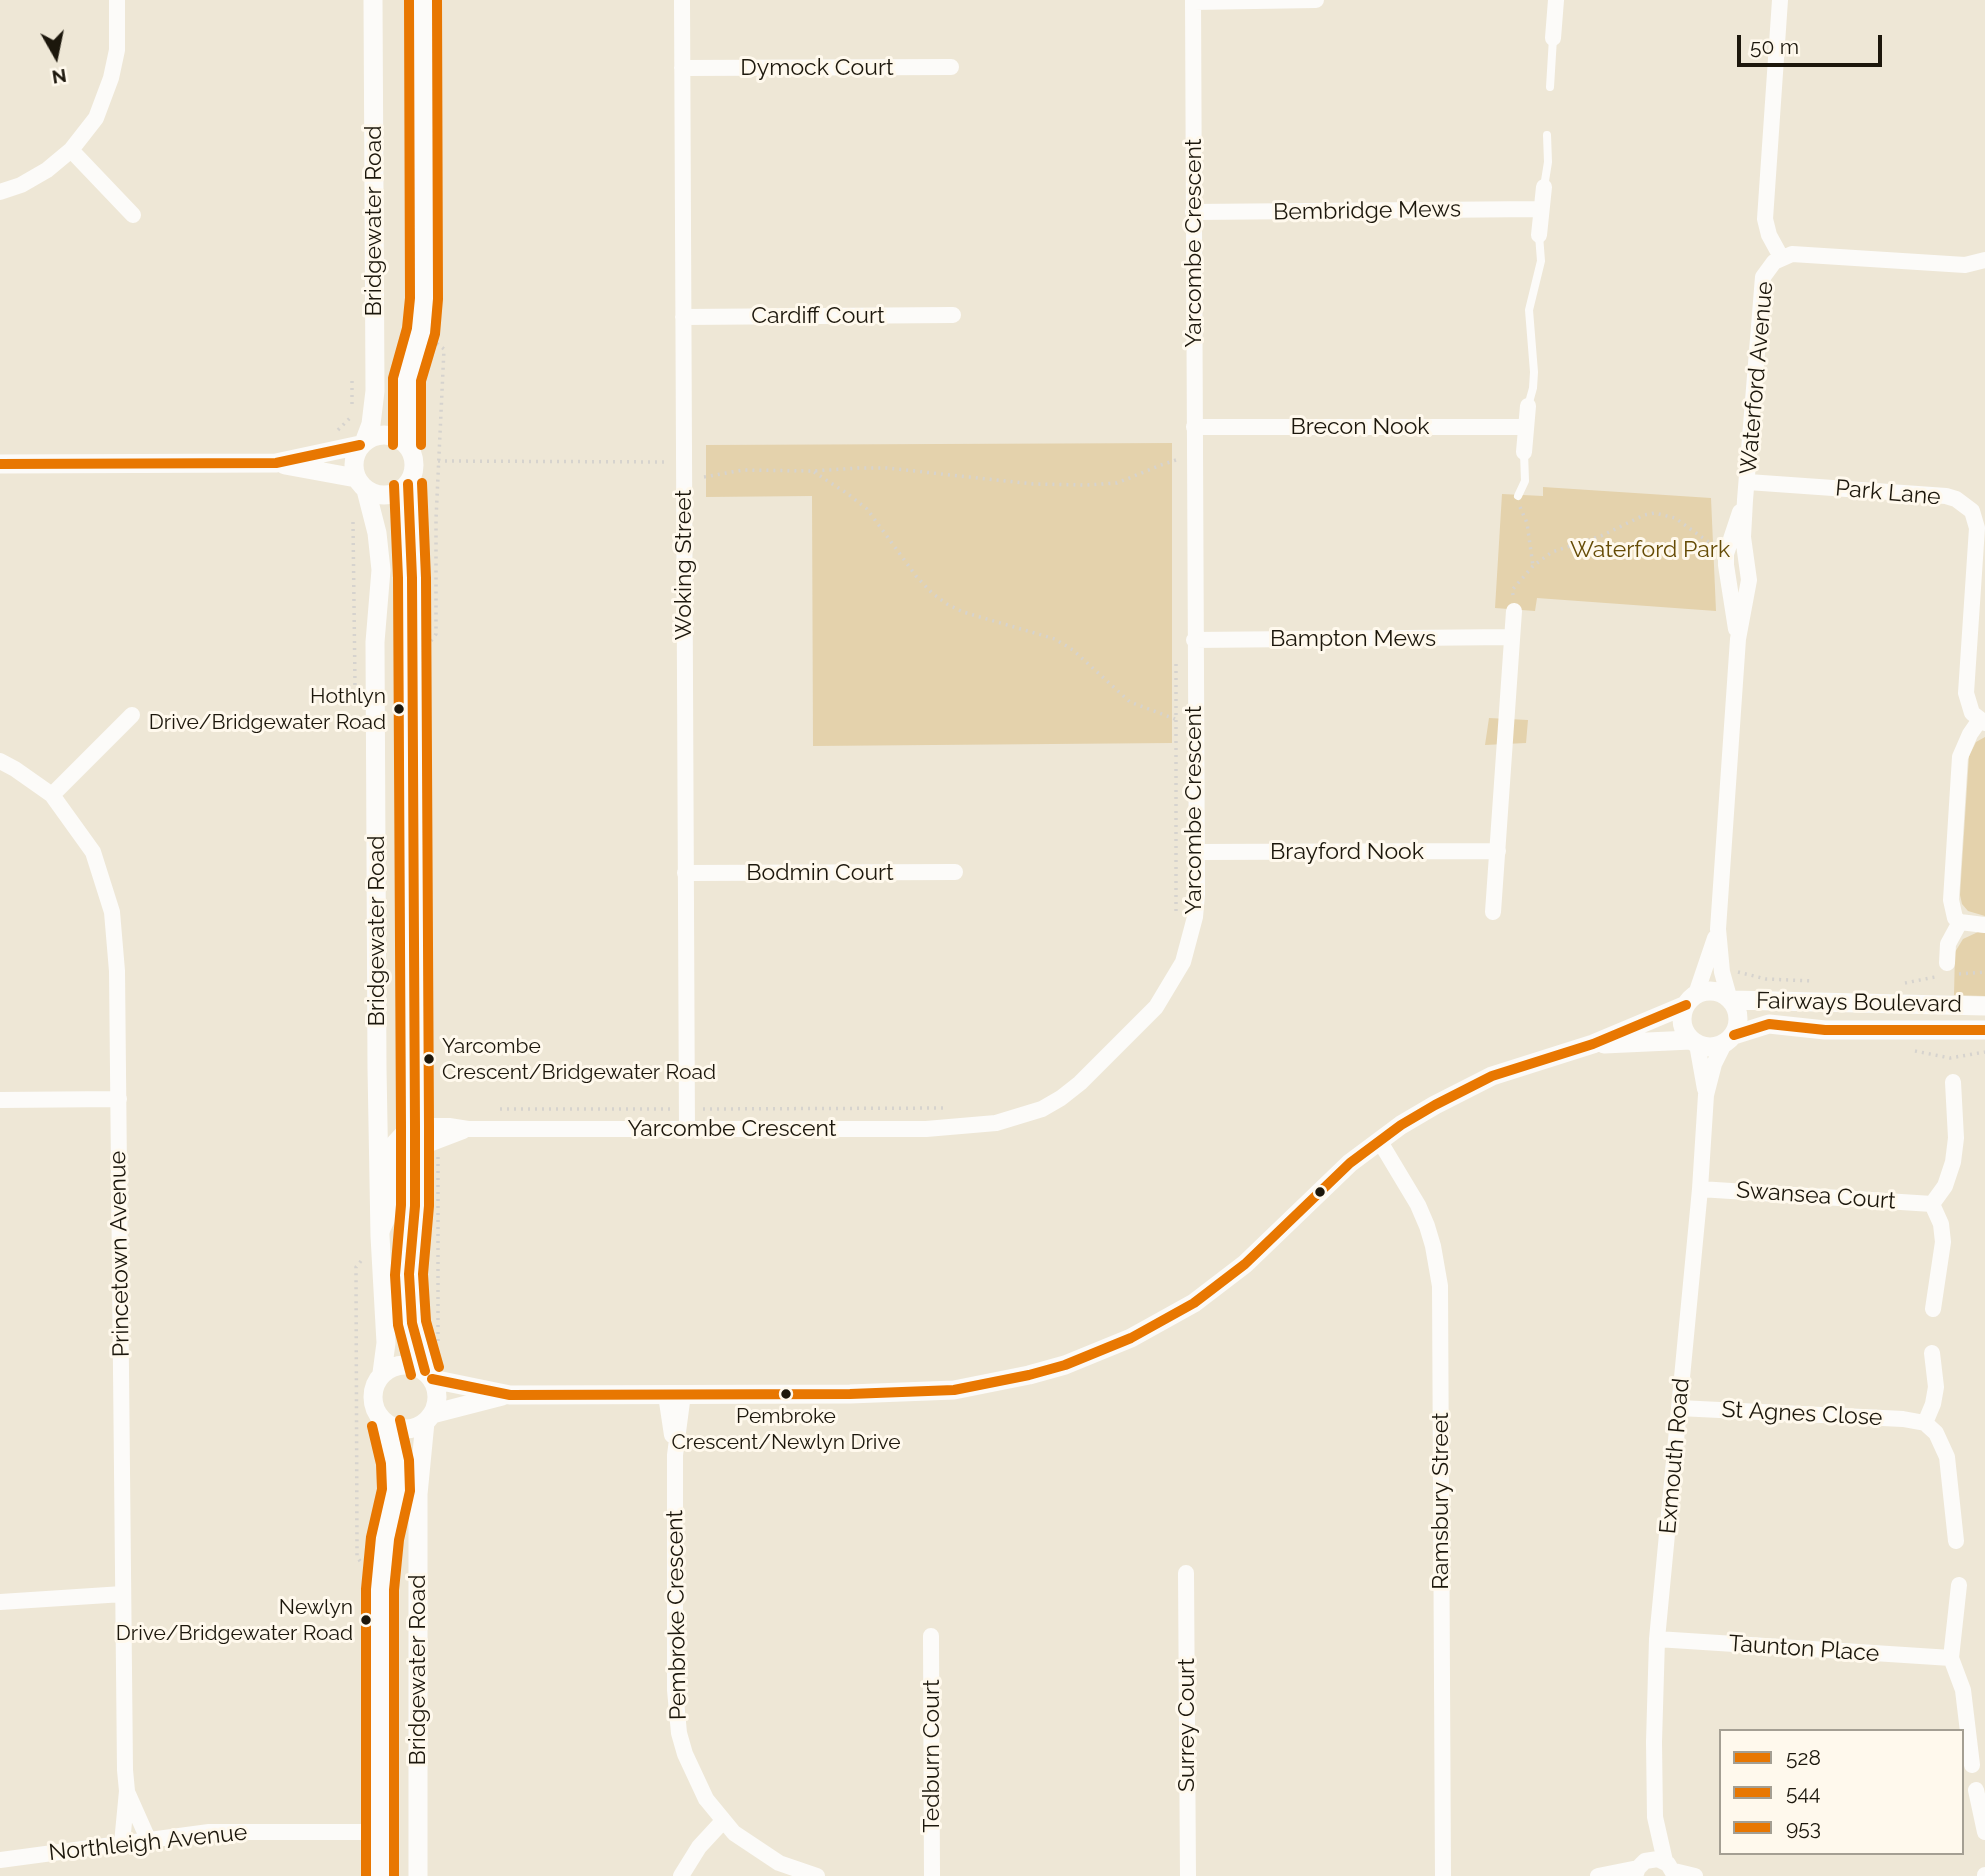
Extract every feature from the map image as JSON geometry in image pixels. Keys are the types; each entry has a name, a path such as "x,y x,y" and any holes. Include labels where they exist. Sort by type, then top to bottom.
{"street":[{"path":"0,192 21,185 38,175 71,150 96,118 111,78 117,50 117,0"},
{"name":"Bridgewater Road","path":"363,443 371,424 374,391 373,0"},
{"name":"Bridgewater Road","path":"407,445 407,379 421,331 424,299 423,0"},
{"name":"Woking Street","path":"682,0 687,1129"},
{"path":"1193,1 1316,0"},
{"path":"1553,38 1556,0"},
{"path":"1780,0 1765,219 1769,235 1781,257"},
{"name":"Yarcombe Crescent","path":"415,1126 468,1129 967,1127 1019,1118 1042,1109 1080,1083 1147,1017 1170,986 1183,962 1195,917 1197,852 1193,1"},
{"name":"Dymock Court","path":"682,68 951,67"},
{"path":"71,150 133,215"},
{"path":"1539,235 1544,187"},
{"name":"Bembridge Mews","path":"1193,212 1540,209"},
{"name":"Waterford Avenue","path":"1731,999 1722,972 1718,929 1738,639 1749,580 1743,537 1745,500 1761,290 1768,269 1781,257 1800,254 1965,265 1985,260"},
{"name":"Cardiff Court","path":"683,317 953,315"},
{"path":"1524,452 1528,406"},
{"name":"Brecon Nook","path":"1194,428 1525,426"},
{"path":"0,464 276,463 363,443 383,434 400,439 407,445 415,464 408,484 393,494 374,494 361,484 276,463"},
{"path":"361,484 353,461 363,443"},
{"name":"Park Lane","path":"1748,482 1945,496 1978,508 1966,693 1968,704 1982,722"},
{"name":"Bridgewater Road","path":"361,484 377,533 381,570 375,642 380,1236 386,1343 382,1373"},
{"name":"Bridgewater Road","path":"408,484 412,578 415,1126 415,1206 409,1274 416,1346 429,1375"},
{"name":"Waterford Avenue","path":"1738,639 1726,554 1745,500"},
{"path":"1493,912 1514,611"},
{"name":"Bampton Mews","path":"1194,640 1512,638"},
{"path":"52,795 132,715"},
{"path":"1982,722 1964,746 1959,769 1951,900 1955,918 1960,922 1985,925"},
{"name":"Princetown Avenue","path":"0,761 52,795 93,852 112,912 117,971 127,1791 121,1843"},
{"name":"Brayford Nook","path":"1197,852 1497,851"},
{"name":"Bodmin Court","path":"685,873 955,872"},
{"path":"1943,969 1948,944 1960,922"},
{"name":"Waterford Avenue","path":"1691,1000 1718,929"},
{"path":"510,1395 428,1418 415,1427 405,1429 386,1423 379,1416 372,1399 373,1389 382,1373 398,1364 417,1366 429,1375 510,1395 931,1392 993,1384 1065,1364 1142,1333 1220,1285 1272,1239 1324,1186 1378,1140 1435,1105 1492,1076 1593,1045 1713,990 1731,999 1739,1017 1729,1039 1706,1047 1694,1042 1593,1045"},
{"name":"Fairways Boulevard","path":"1731,999 1985,1006"},
{"path":"1691,1000 1682,1023 1685,1032 1694,1042"},
{"name":"Fairways Boulevard","path":"1729,1039 1769,1024 1825,1030 1985,1030"},
{"name":"Exmouth Road","path":"1671,1869 1655,1817 1657,1639 1700,1189 1706,1095 1714,1064 1729,1039"},
{"name":"Exmouth Road","path":"1694,1042 1706,1095"},
{"path":"1933,1310 1943,1242 1941,1224 1932,1204 1945,1186 1953,1162 1953,1082"},
{"path":"0,1100 118,1099"},
{"path":"380,1236 391,1211 392,1145 402,1134 415,1126"},
{"name":"Yarcombe Crescent","path":"415,1156 429,1144 468,1129"},
{"name":"Ramsbury Street","path":"1378,1140 1418,1205 1427,1226 1440,1286 1443,1876"},
{"name":"Swansea Court","path":"1700,1189 1932,1204"},
{"path":"1932,1353 1936,1387 1925,1423 1936,1433 1947,1457 1956,1541"},
{"path":"428,1418 437,1399 429,1375"},
{"name":"Pembroke Crescent","path":"674,1394 676,1714 685,1754 694,1776 723,1821 753,1847 779,1863 817,1876"},
{"name":"St Agnes Close","path":"1679,1408 1903,1419 1925,1423"},
{"name":"Bridgewater Road","path":"418,1876 418,1494 428,1418"},
{"name":"Bridgewater Road","path":"380,1876 380,1589 385,1538 396,1490 396,1462 386,1423"},
{"name":"Surrey Court","path":"1186,1573 1188,1876"},
{"path":"1959,1585 1951,1658 1963,1690 1972,1765"},
{"path":"0,1602 123,1594"},
{"name":"Tedburn Court","path":"932,1636 932,1876"},
{"name":"Taunton Place","path":"1657,1639 1951,1658"},
{"path":"1976,1790 1985,1832"},
{"name":"Princetown Avenue","path":"127,1791 148,1839"},
{"name":"Exmouth Road","path":"1639,1868 1655,1817"},
{"path":"681,1876 699,1847 723,1821"},
{"name":"Northleigh Avenue","path":"0,1860 209,1832 380,1832"},
{"path":"1598,1876 1639,1868 1658,1859 1671,1869 1695,1876"}],"lane":[{"path":"1550,88 1553,38"},
{"path":"1544,187 1548,162 1547,135"},
{"path":"1528,406 1534,372 1529,310 1541,261 1539,235"},
{"path":"1518,496 1525,481 1524,452"}],"path":[{"path":"436,634 436,519 444,349"},
{"path":"335,433 352,417 352,380"},
{"path":"704,477 743,470 887,468 1006,482 1087,485 1117,483 1176,460 1176,474"},
{"path":"438,461 673,461"},
{"path":"812,471 849,494 867,509 916,576 947,604 963,612 1055,639 1073,650 1130,702 1177,720"},
{"path":"1518,496 1527,523 1533,566"},
{"path":"1514,611 1512,590 1533,566 1563,547 1601,536 1644,515 1656,513 1675,518 1726,554"},
{"path":"353,522 354,683"},
{"path":"1176,652 1176,913"},
{"path":"1899,984 1943,969"},
{"path":"1722,972 1736,972 1766,979 1825,981"},
{"path":"492,1110 950,1108"},
{"path":"438,1140 438,1346"},
{"path":"356,1267 357,1557"}],"green space":[{"path":"1172,443 1172,743 813,746 812,496 706,497 706,445"},
{"name":"Waterford Park","path":"1543,487 1711,498 1716,611 1537,598 1535,611 1495,608 1502,494 1543,496"},
{"path":"1489,718 1528,720 1526,743 1485,745"},
{"path":"1985,737 1985,916 1968,911 1962,904 1960,895 1969,756 1976,742"},
{"path":"1978,932 1985,933 1985,996 1954,995 1955,952 1963,939"}],"transit line":[{"name":"953","path":"393,445 393,378 407,328 410,298 409,0"},
{"name":"544","path":"421,445 421,381 435,334 438,299 437,0"},
{"name":"528","path":"0,464 276,463 360,445"},
{"name":"953","path":"422,483 426,578 429,1126 429,1206 423,1274 426,1321 439,1367"},
{"name":"528","path":"408,484 412,578 415,1126 415,1206 409,1274 412,1323 425,1371"},
{"name":"544","path":"394,485 398,578 401,1126 401,1205 395,1275 398,1325 411,1375"},
{"name":"528","path":"432,1379 510,1395 850,1394 954,1390 1065,1365 1131,1338 1194,1303 1245,1264 1350,1163 1401,1125 1435,1105 1492,1076 1593,1044 1686,1005"},
{"name":"528","path":"1734,1035 1769,1024 1825,1030 1985,1030"},
{"name":"544","path":"394,1876 394,1590 399,1540 410,1491 409,1460 400,1420"},
{"name":"953","path":"366,1876 366,1589 371,1537 382,1489 381,1464 372,1426"}],"place":[{"name":"Hothlyn Drive/Bridgewater Road","path":"399,709"},
{"name":"Yarcombe Crescent/Bridgewater Road","path":"429,1059"},
{"name":"Pembroke Crescent/Newlyn Drive","path":"786,1394"},
{"name":"Newlyn Drive/Bridgewater Road","path":"366,1620"}]}
